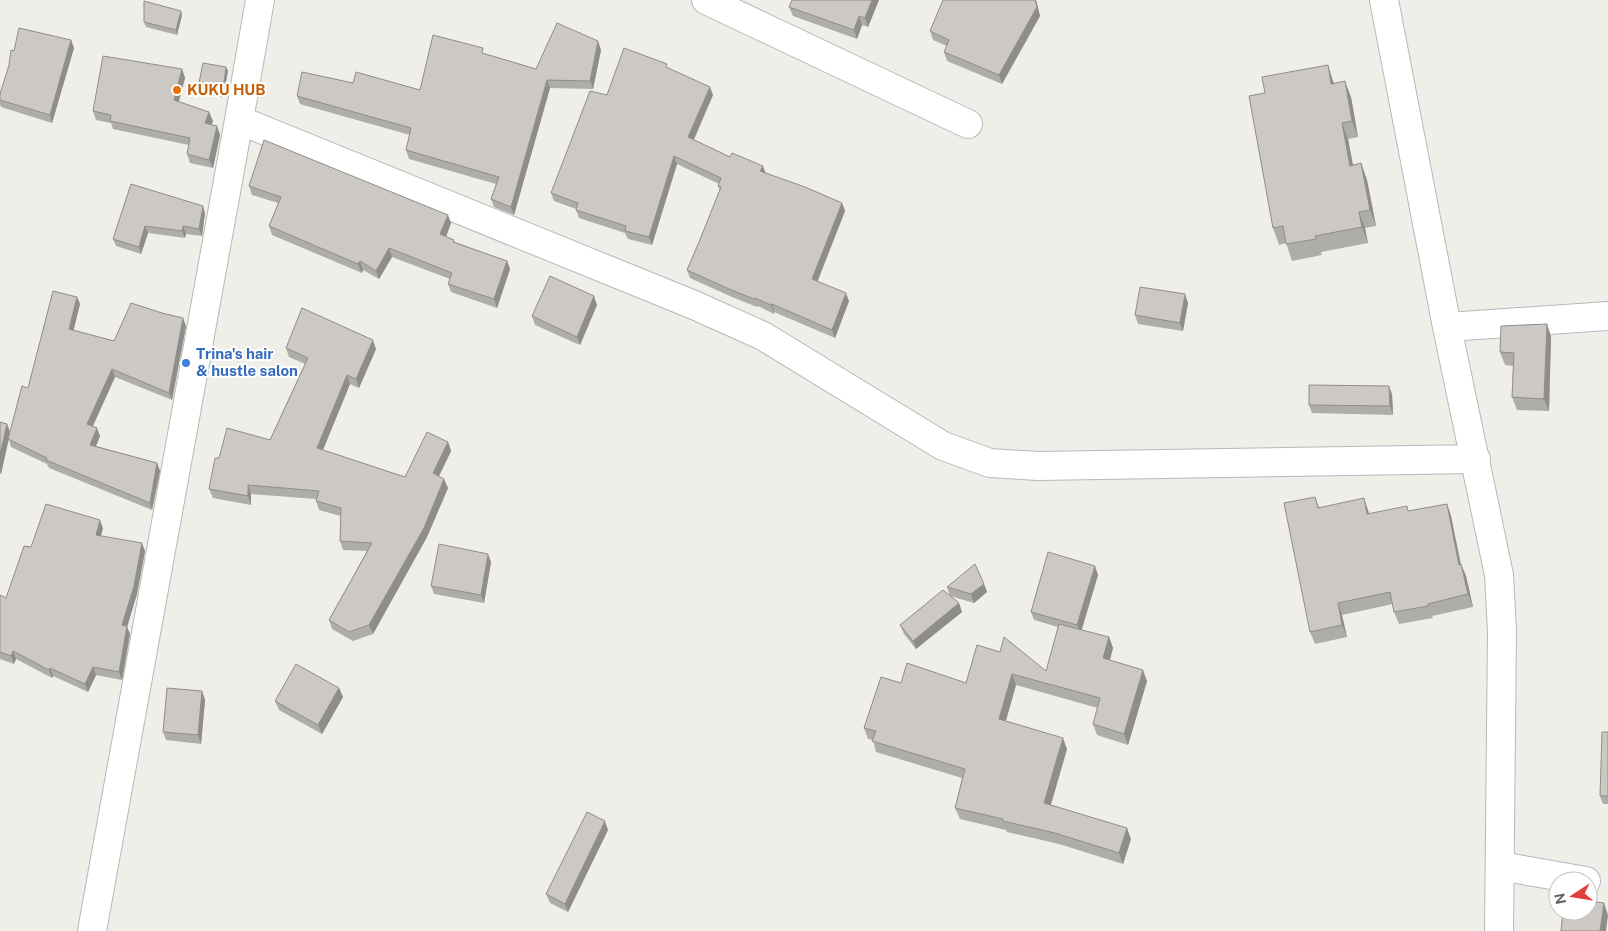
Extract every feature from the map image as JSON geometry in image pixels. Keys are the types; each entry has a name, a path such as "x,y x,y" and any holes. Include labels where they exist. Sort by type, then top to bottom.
{"street":[{"path":"92,931 260,0"},
{"path":"706,0 968,124"},
{"path":"1384,0 1447,327 1499,574 1502,631 1499,931"},
{"path":"239,120 703,308 763,336 943,446 990,463 1038,466 1476,459"},
{"path":"1447,327 1608,316"},
{"path":"1500,866 1548,874"}],"building":[{"path":"792,0 872,0 865,18 859,16 854,30 789,7"},
{"path":"943,0 1035,0 1037,7 999,75 944,52 949,40 930,31"},
{"path":"144,1 181,11 176,30 144,22"},
{"path":"557,23 598,41 590,81 547,80 511,207 491,199 499,177 406,150 411,128 297,96 302,72 353,83 356,72 420,90 433,35 483,48 482,53 536,69"},
{"path":"19,28 71,40 50,115 0,100 11,50 14,51"},
{"path":"624,48 667,64 666,67 710,87 688,137 730,157 732,153 763,166 760,171 842,203 812,279 846,293 832,330 687,270 721,187 718,186 721,178 674,156 649,237 625,231 626,226 576,210 578,203 551,193 590,91 607,95"},
{"path":"103,56 182,69 174,100 209,112 205,123 217,126 209,160 187,154 190,138 110,121 111,115 93,111"},
{"path":"203,63 226,67 224,82 220,92 198,88"},
{"path":"1328,65 1331,84 1345,81 1352,121 1342,123 1350,166 1361,163 1370,210 1359,212 1362,227 1315,236 1316,239 1286,244 1283,226 1273,228 1249,96 1265,93 1262,77"},
{"path":"264,140 448,215 440,234 454,240 453,242 507,261 494,299 448,284 452,273 389,248 376,271 360,261 358,264 269,226 281,197 249,186"},
{"path":"131,184 203,206 199,229 183,226 182,231 145,226 139,247 113,239"},
{"path":"550,276 594,296 577,337 532,316"},
{"path":"1140,287 1185,294 1180,323 1135,315"},
{"path":"53,291 77,297 69,329 114,341 131,303 183,318 169,393 112,369 87,424 97,428 90,445 157,463 150,503 46,460 47,458 8,439 22,386 28,388"},
{"path":"302,308 373,340 356,379 347,375 317,448 405,477 427,432 448,442 433,473 444,479 424,528 369,625 349,632 329,620 372,543 340,541 341,508 316,501 319,491 248,485 248,496 209,489 215,458 219,458 227,428 270,440 308,358 286,348"},
{"path":"1547,324 1544,399 1512,397 1514,353 1500,352 1501,326"},
{"path":"1309,385 1389,386 1390,406 1309,405"},
{"path":"0,422 7,424 0,455"},
{"path":"1315,497 1318,508 1364,498 1367,514 1407,506 1408,511 1447,504 1459,565 1461,564 1468,594 1428,604 1428,606 1394,612 1390,592 1338,603 1342,625 1310,632 1284,503"},
{"path":"46,504 100,520 96,535 142,543 134,586 122,625 127,626 119,672 93,667 85,684 50,668 49,670 13,651 11,656 0,652 0,595 6,598 24,546 31,547"},
{"path":"439,544 488,554 481,595 431,586"},
{"path":"1048,552 1095,566 1077,625 1031,612"},
{"path":"975,564 984,584 971,594 947,587"},
{"path":"943,590 959,603 913,641 900,625"},
{"path":"1059,624 1109,637 1103,658 1143,670 1124,734 1093,724 1100,698 1012,674 999,719 1063,738 1044,803 1127,828 1119,853 1055,833 955,808 965,769 872,741 876,731 864,728 881,677 901,683 907,663 966,683 977,645 1000,652 1004,637 1046,671"},
{"path":"296,664 339,688 318,725 275,701"},
{"path":"167,688 202,691 198,735 163,732"},
{"path":"1602,732 1608,732 1608,796 1600,796"},
{"path":"587,812 605,821 565,904 546,894"},
{"path":"1598,902 1604,903 1600,931 1561,931 1562,921 1598,921"}],"place":[{"name":"KUKU HUB","path":"177,90"},
{"name":"Trina's hair & hustle salon","path":"186,363"}]}
